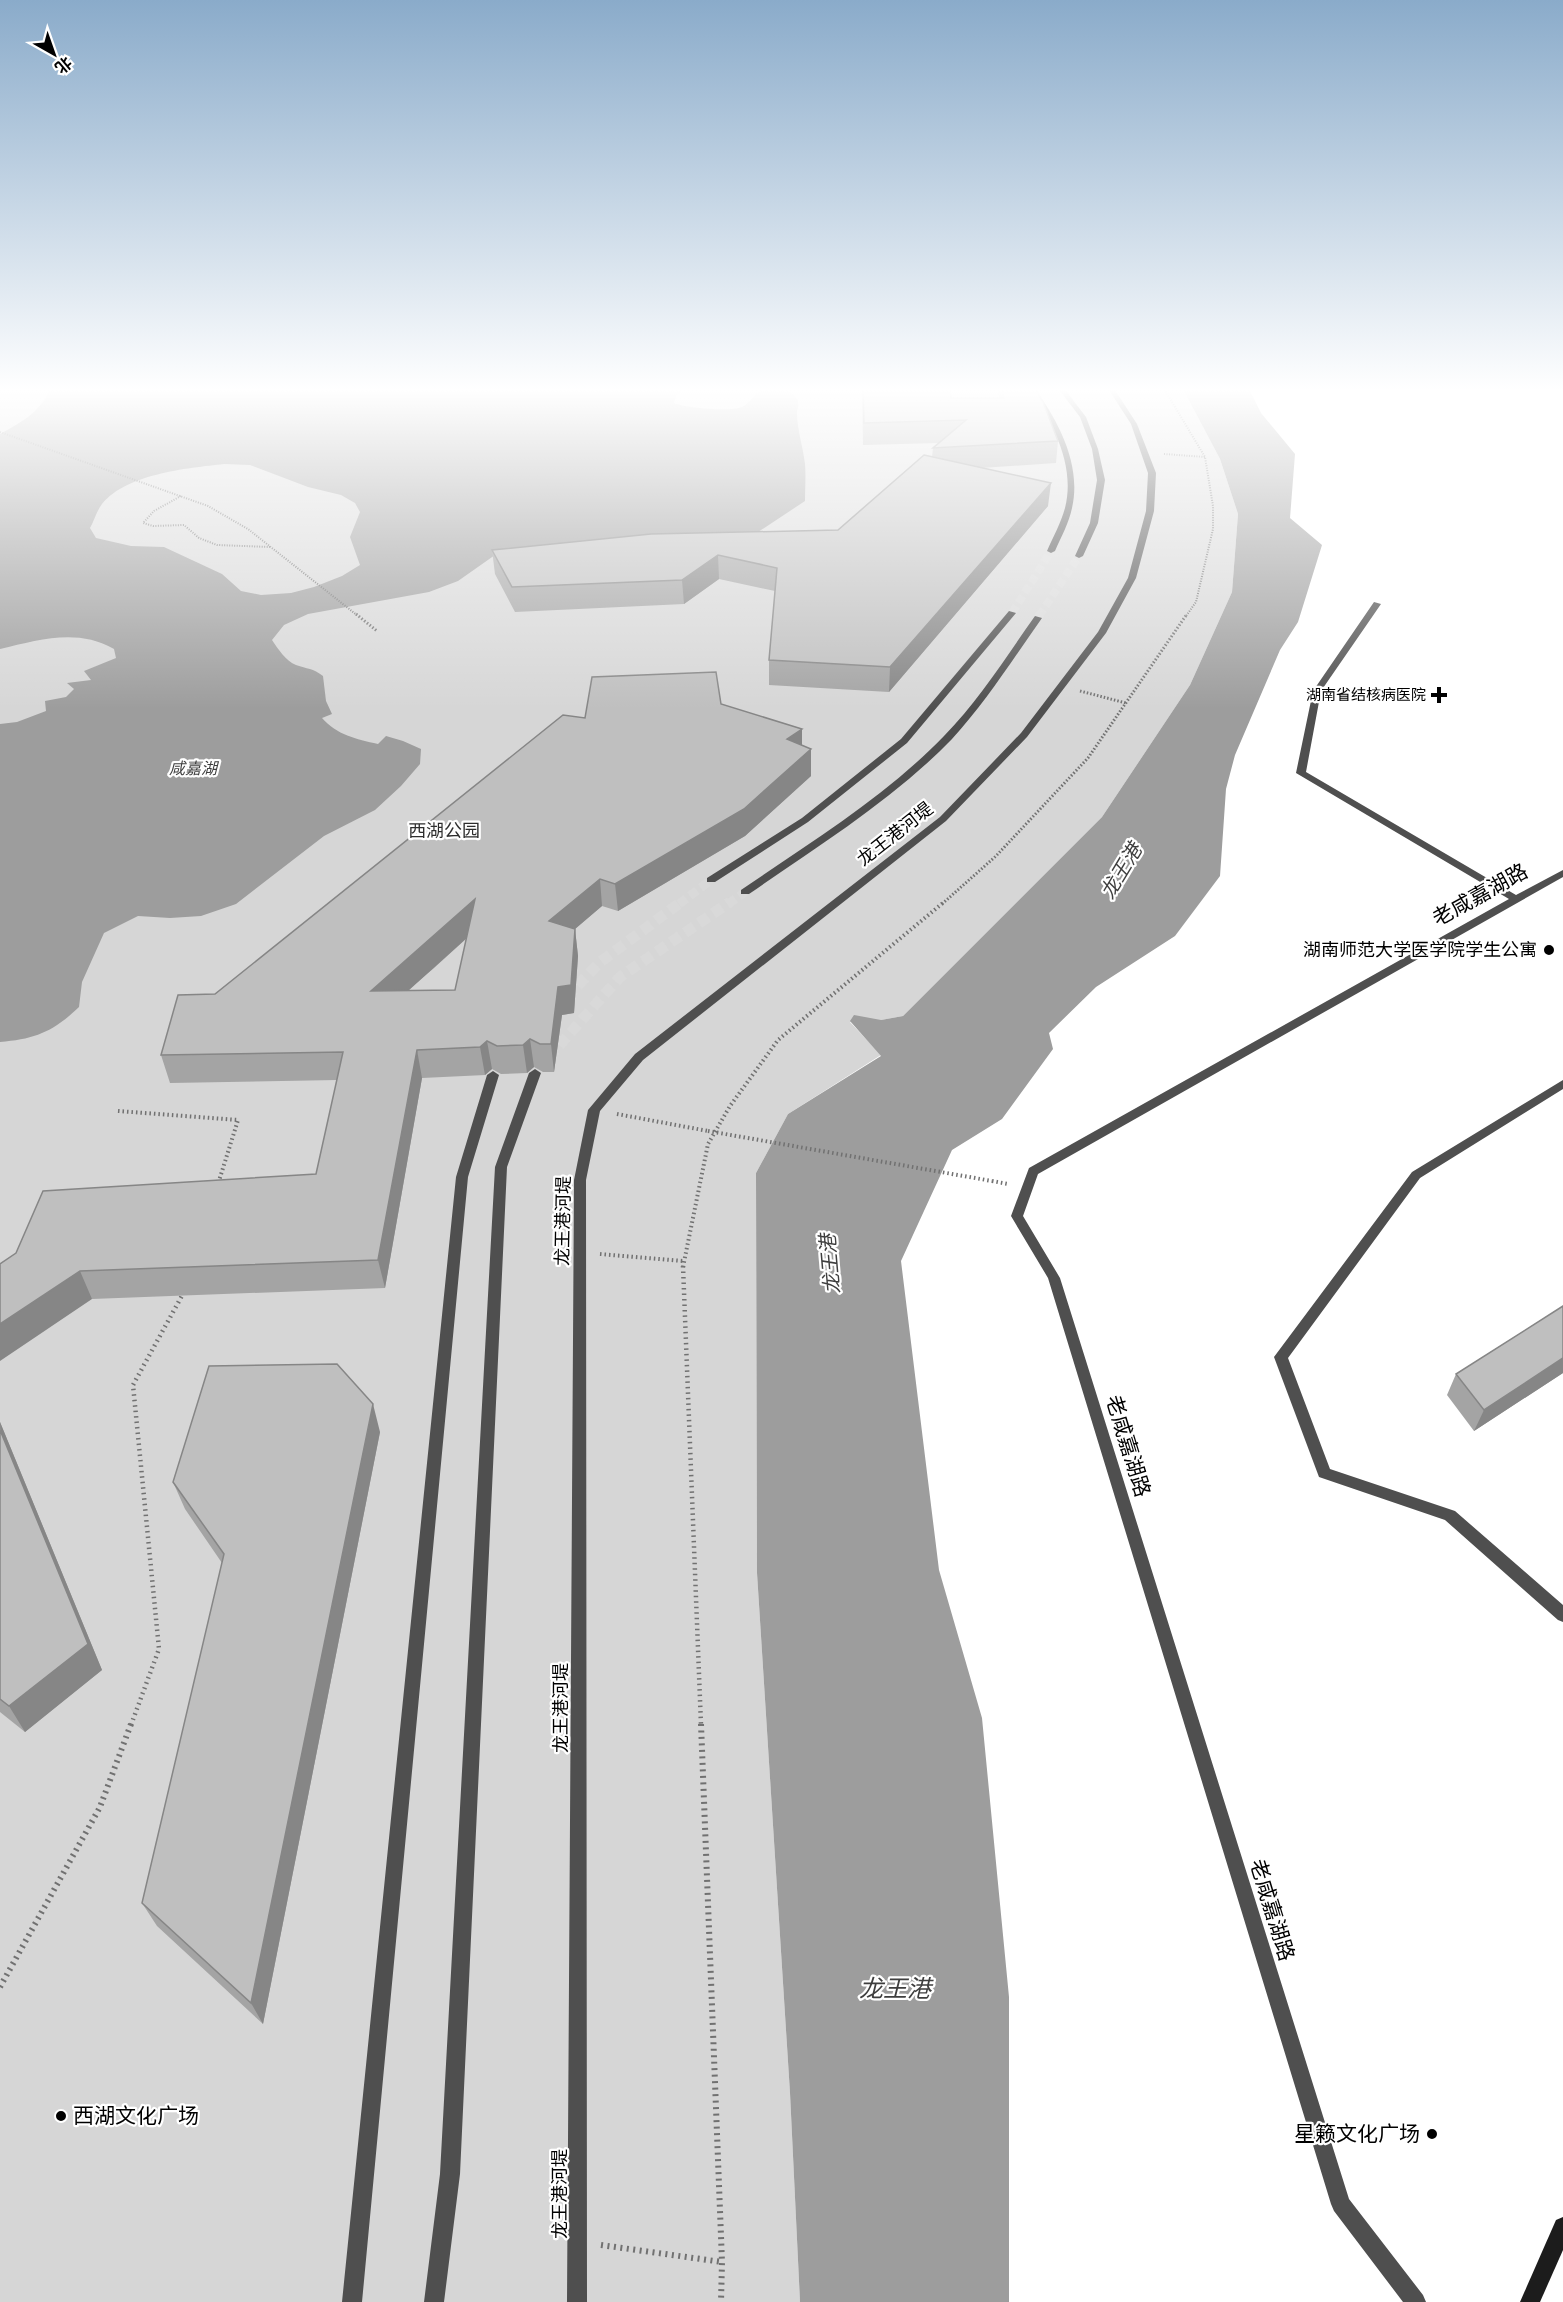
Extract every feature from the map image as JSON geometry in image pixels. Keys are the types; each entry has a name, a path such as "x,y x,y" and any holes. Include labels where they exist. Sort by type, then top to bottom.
{"main road":[{"path":"1530,2302 1563,2227"}],"street":[{"path":"1051,551 1070,500 1070,494"},
{"path":"1078,556 1094,524 1099,494"},
{"name":"龙王港河堤","path":"577,2302 580,1180 594,1110 639,1057 943,819 1024,735 1102,633 1132,578 1150,511 1151,494"},
{"path":"1377,604 1317,691 1301,773 1516,899"},
{"path":"711,880 805,820 904,741 1012,613"},
{"path":"745,892 870,804 934,751 974,708 1038,618"},
{"name":"老咸嘉湖路","path":"1416,2302 1341,2204 1054,1278 1017,1216 1033,1171 1563,873"},
{"path":"434,2302 450,2174 501,1167 535,1073"},
{"path":"352,2302 462,1177 494,1075"},
{"path":"1563,1083 1416,1175 1281,1357 1324,1473 1450,1515 1563,1615"}],"path":[{"path":"177,494 208,506 238,523 377,631"},
{"path":"721,2302 722,2262 683,1261 708,1144 730,1106 778,1040 932,914 996,856 1088,758 1196,602 1213,529 1211,494"},
{"path":"181,496 144,518 143,523 149,526 179,524 188,526 199,538 212,543 270,547"},
{"path":"1062,686 1126,703"},
{"path":"594,1110 993,1181"},
{"path":"118,1111 238,1120 217,1187"},
{"path":"579,1252 683,1261"},
{"path":"0,1988 100,1807 159,1648 133,1385 186,1285"},
{"path":"578,2242 722,2262"}],"green space":[{"name":"西湖公园","path":"0,494 1232,494 1238,514 1232,592 1190,685 1102,817 903,1016 850,1022 881,1055 788,1114 756,1173 757,1573 790,2093 800,2302 0,2302"}],"water":[{"name":"咸嘉湖","path":"0,494 112,494 100,507 90,528 96,538 131,546 164,547 222,574 241,591 261,595 291,593 314,587 342,576 360,565 350,537 360,512 355,503 339,494 805,494 805,501 740,544 519,547 495,555 458,581 429,592 308,614 284,625 272,640 280,651 292,663 323,676 326,701 332,714 322,718 334,729 355,738 378,744 386,736 421,749 420,764 401,786 375,810 324,836 236,904 201,916 170,918 138,916 104,933 82,982 79,1007 61,1023 43,1033 0,1042 0,724 17,722 46,711 45,701 66,697 74,689 67,683 91,680 84,671 116,658 114,649 86,639 72,637 43,640 0,649"},
{"name":"龙王港","path":"1232,494 1292,494 1290,518 1322,545 1298,622 1280,650 1235,755 1226,789 1220,876 1175,936 1096,987 1049,1033 1053,1049 1002,1119 952,1150 901,1261 939,1570 982,1718 1009,1997 1009,2302 800,2302 790,2093 757,1573 756,1173 788,1114 881,1056 850,1021 854,1015 881,1020 903,1016 1102,817 1190,685 1232,592 1238,514"}],"building":[{"path":"879,494 1041,494 890,667 769,660 777,568 718,555 682,580 512,587 492,550 651,534 838,530"},
{"path":"716,672 721,704 802,729 787,739 811,749 744,809 615,884 600,879 549,921 575,929 571,985 558,987 551,1044 540,1044 530,1039 523,1045 497,1046 487,1041 480,1047 417,1050 378,1260 80,1271 0,1324 0,1264 16,1253 43,1191 316,1174 343,1052 161,1055 178,995 215,994 563,715 585,718 592,677","holes":["475,899 455,990 371,991"]},
{"path":"1563,1306 1563,1358 1484,1410 1456,1374"},
{"path":"337,1364 373,1404 251,2003 142,1903 224,1554 173,1482 209,1366"},
{"path":"0,1430 88,1644 9,1706 0,1699"}],"tunnel":[{"path":"1012,613 1051,551"},
{"path":"1039,616 1079,556"},
{"path":"679,904 711,880"},
{"path":"728,904 745,892"},
{"path":"566,998 599,963 681,902"},
{"path":"548,1058 620,977 730,902"}],"place":[{"name":"湖南省结核病医院","path":"1439,695"},
{"name":"湖南师范大学医学院学生公寓","path":"1549,950"},
{"name":"西湖文化广场","path":"61,2116"},
{"name":"星籁文化广场","path":"1432,2134"}]}
